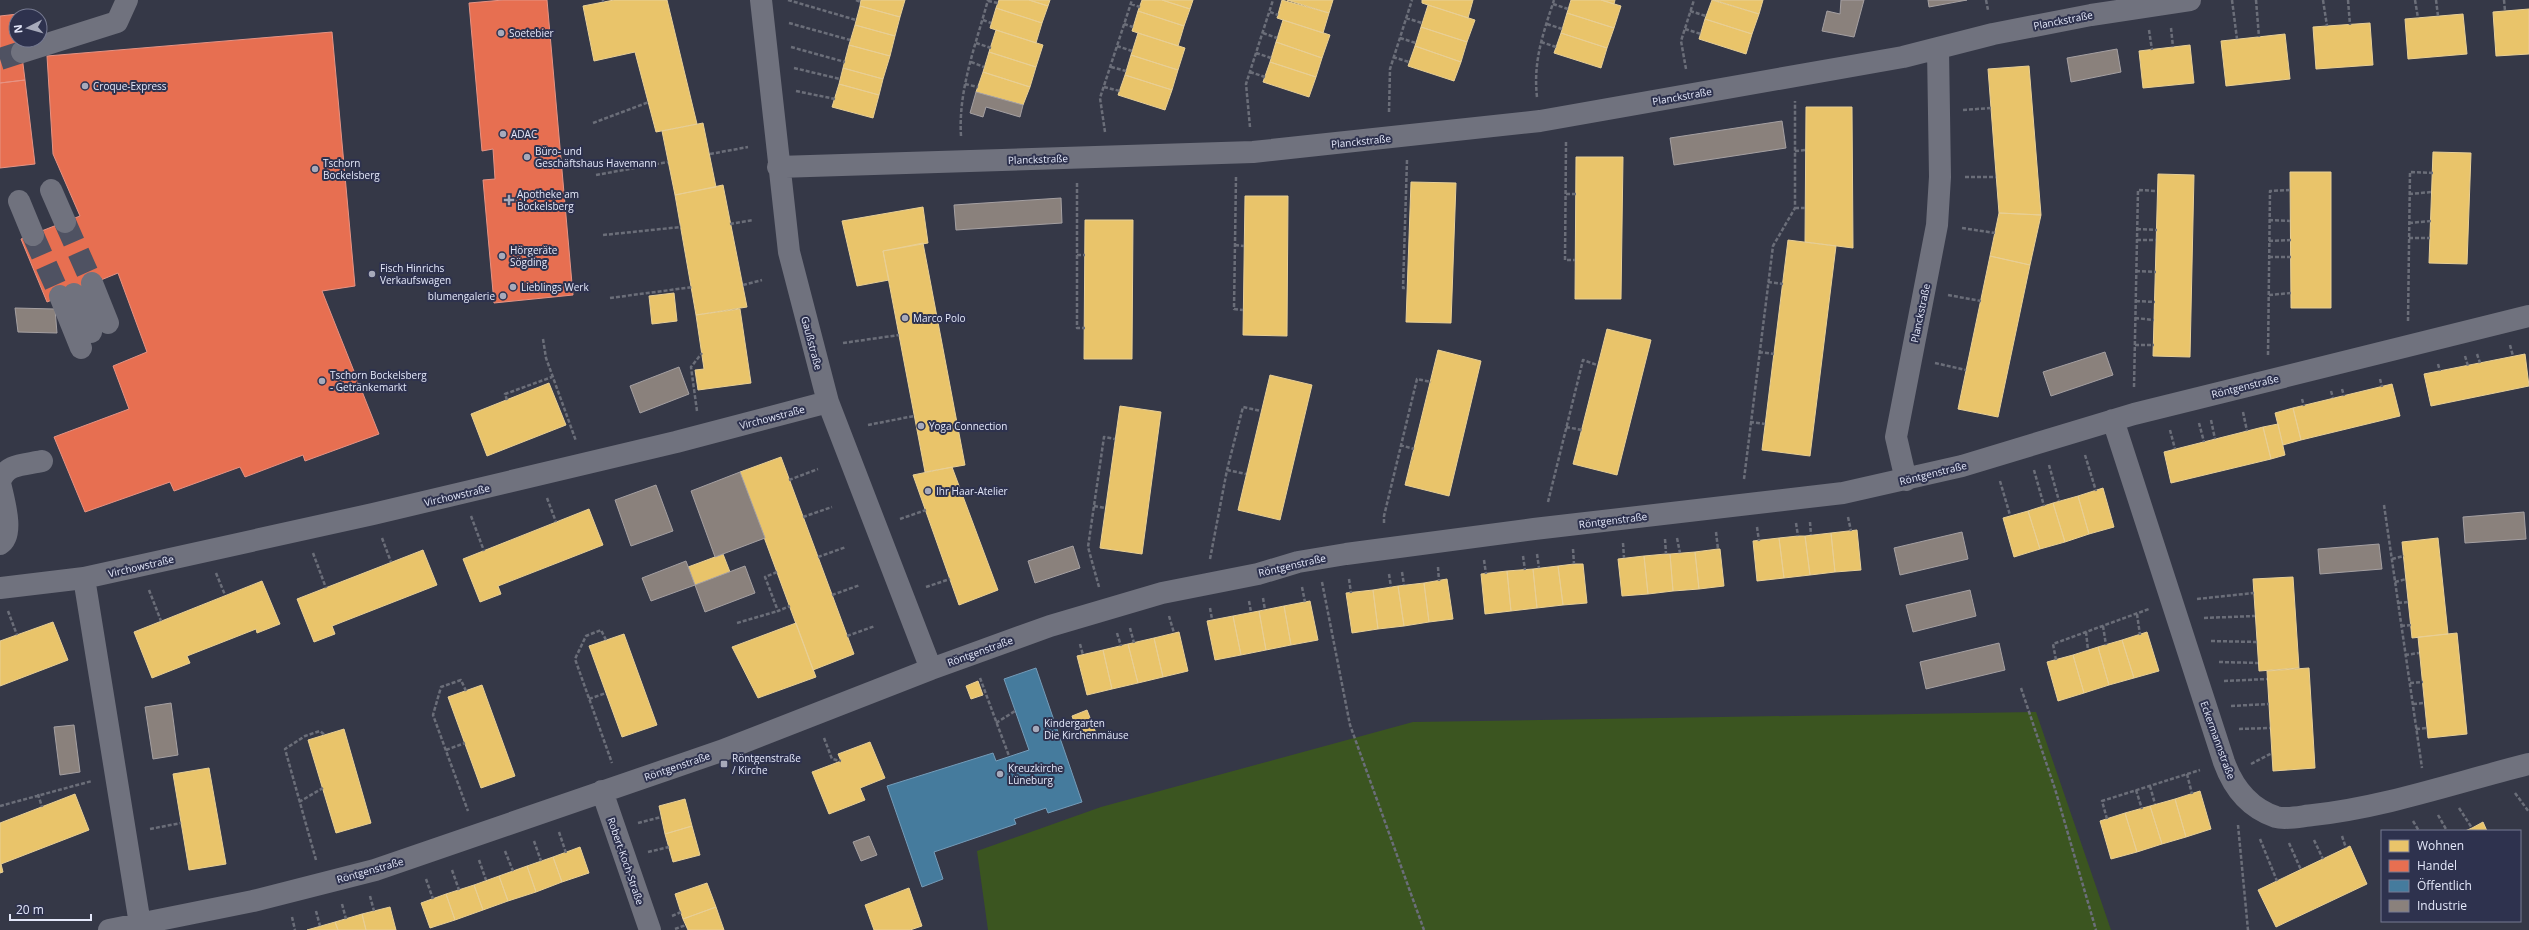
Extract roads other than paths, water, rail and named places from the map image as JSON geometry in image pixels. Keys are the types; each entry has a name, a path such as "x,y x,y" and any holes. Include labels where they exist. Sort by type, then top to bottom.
{"street":[{"path":"22,52 117,22 127,0"},
{"name":"Gaußstraße","path":"761,0 788,252 828,402 931,669"},
{"name":"Planckstraße","path":"778,167 1244,153 1540,121 1938,49 2008,31 2190,0"},
{"name":"Planckstraße","path":"1906,480 1896,437 1910,358 1925,291 1936,225 1940,177 1938,49"},
{"path":"48,229 34,196 48,229"},
{"path":"93,334 75,290 93,334"},
{"name":"Röntgenstraße","path":"109,930 254,901 375,870 722,751 931,669 1050,626 1162,593 1212,583 1317,558 1551,527 1843,493 1906,480 1992,457 2134,414 2529,316"},
{"name":"Virchowstraße","path":"0,588 84,578 140,566 459,494 701,435 828,402"},
{"name":"Eckermannstraße","path":"2113,420 2224,762 2229,775 2243,796 2256,808 2278,817 2333,813 2529,764"},
{"path":"0,544 5,541 9,531 0,483 3,472 10,468 42,461"},
{"path":"84,578 140,924"},
{"name":"Robert-Koch-Straße","path":"611,788 650,930"}],"tunnel":[{"path":"0,59 22,52"},
{"path":"65,222 92,283"},
{"path":"33,235 60,296"}],"place":[{"name":"Soetebier","path":"501,33"},
{"name":"Croque-Express","path":"85,86"},
{"name":"ADAC","path":"503,134"},
{"name":"Büro- und Geschäftshaus Havemann","path":"527,157"},
{"name":"Tschorn Bockelsberg","path":"315,169"},
{"name":"Apotheke am Bockelsberg","path":"509,200"},
{"name":"Hörgeräte Sögding","path":"502,256"},
{"name":"Fisch Hinrichs Verkaufswagen","path":"372,274"},
{"name":"Lieblings Werk","path":"513,287"},
{"name":"blumengalerie","path":"503,296"},
{"name":"Marco Polo","path":"905,318"},
{"name":"Tschorn Bockelsberg - Getränkemarkt","path":"322,381"},
{"name":"Yoga Connection","path":"921,426"},
{"name":"Ihr Haar-Atelier","path":"928,491"},
{"name":"Kindergarten Die Kirchenmäuse","path":"1036,729"},
{"name":"Röntgenstraße / Kirche","path":"724,764"},
{"name":"Kreuzkirche Lüneburg","path":"1000,774"}]}
